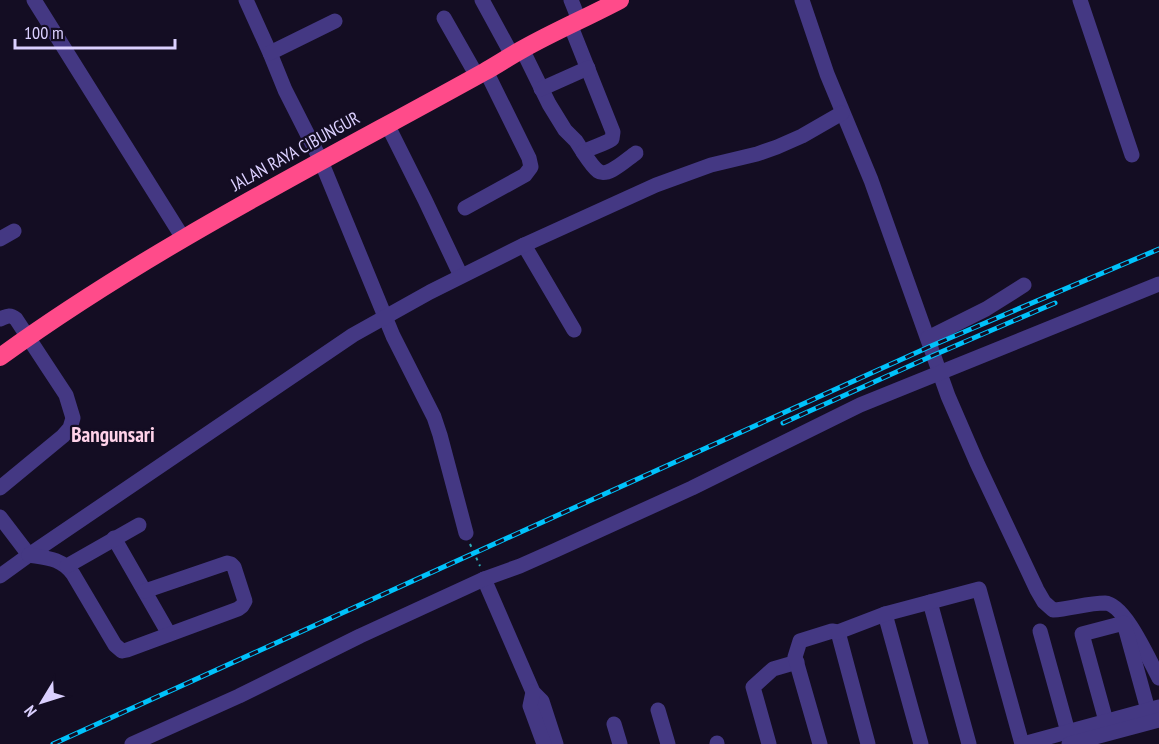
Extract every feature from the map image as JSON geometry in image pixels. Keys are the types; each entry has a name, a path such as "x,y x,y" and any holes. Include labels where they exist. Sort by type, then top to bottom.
{"highway":[{"name":"JALAN RAYA CIBUNGUR","path":"0,357 27,337 183,238 387,124 482,74 517,52 620,0"}],"street":[{"path":"34,0 183,238"},
{"path":"246,0 285,90 321,161 385,317 434,417 466,533"},
{"path":"482,0 541,89 565,130 597,170 603,173 610,171 636,153"},
{"path":"571,0 588,68 613,132 612,139 607,143 591,147 583,152"},
{"path":"802,0 827,74 871,180 939,372 977,463 1044,602 1053,610 1107,603 1116,607 1128,621 1159,678"},
{"path":"1080,0 1132,155"},
{"path":"444,18 482,74 529,158 531,167 525,176 465,208"},
{"path":"270,53 335,21"},
{"path":"541,89 588,68"},
{"path":"0,576 353,335 385,317 524,245 671,179 711,165 777,147 802,136 842,113"},
{"path":"387,124 461,276"},
{"path":"524,245 574,330"},
{"path":"132,744 228,701 360,636 484,579 520,566 692,488 842,414 939,372 1159,284"},
{"path":"928,338 986,309 1024,285"},
{"path":"0,318 12,316 66,395 73,418 70,428 63,436 0,488"},
{"path":"0,517 29,555 57,561 67,566 115,645 122,651 238,609 244,601 234,567 227,563 145,591"},
{"path":"67,566 139,525"},
{"path":"114,538 169,634"},
{"path":"484,579 533,692 542,701 556,744"},
{"path":"820,744 795,657 800,641 832,631 838,632 885,614 979,589 1022,744 1068,738 1156,712"},
{"path":"930,602 969,744"},
{"path":"885,614 921,744"},
{"path":"1106,721 1082,634 1124,622 1156,712"},
{"path":"1040,631 1068,738"},
{"path":"838,632 868,744"},
{"path":"769,744 753,687 773,669 797,662"},
{"path":"533,692 530,706 544,744"},
{"path":"658,710 668,744"},
{"path":"1068,738 1106,721 1156,712"},
{"path":"614,724 620,744"}],"path":[{"path":"466,533 484,579"}],"railway":[{"path":"53,744 931,346 1159,249"},
{"path":"783,423 1055,303"}],"district":[{"name":"Bangunsari","path":"113,434"}]}
